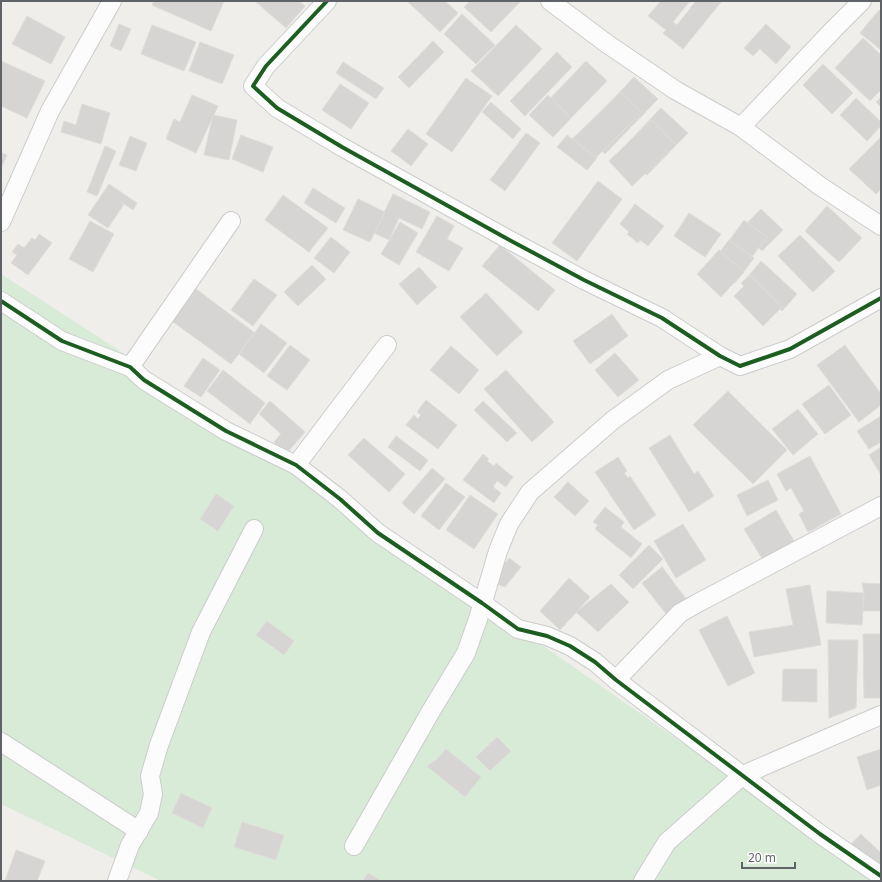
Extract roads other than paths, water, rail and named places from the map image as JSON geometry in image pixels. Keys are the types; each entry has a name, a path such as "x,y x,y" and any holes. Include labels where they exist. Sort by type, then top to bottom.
{"street":[{"path":"1,222 50,111 108,1"},
{"path":"327,1 266,66 253,86 278,108 342,147 504,238 584,280 662,318 720,356 740,366 790,349 881,298"},
{"path":"550,1 606,43 675,90 741,127 820,186 881,226"},
{"path":"741,127 862,1"},
{"path":"130,367 231,221"},
{"path":"1,301 62,341 130,367 144,380 226,431 296,465 340,499 378,533 518,629 547,636 570,646 595,662 616,680 820,834 881,876"},
{"path":"296,465 387,344"},
{"path":"354,846 431,711 466,654 498,551 509,524 530,492 612,420 668,380 720,356"},
{"path":"616,680 680,614 696,604 881,506"},
{"path":"117,881 130,845 149,813 153,794 150,776 159,744 201,632 254,529"},
{"path":"643,881 667,842 743,775 881,715"},
{"path":"1,742 139,831"}]}
